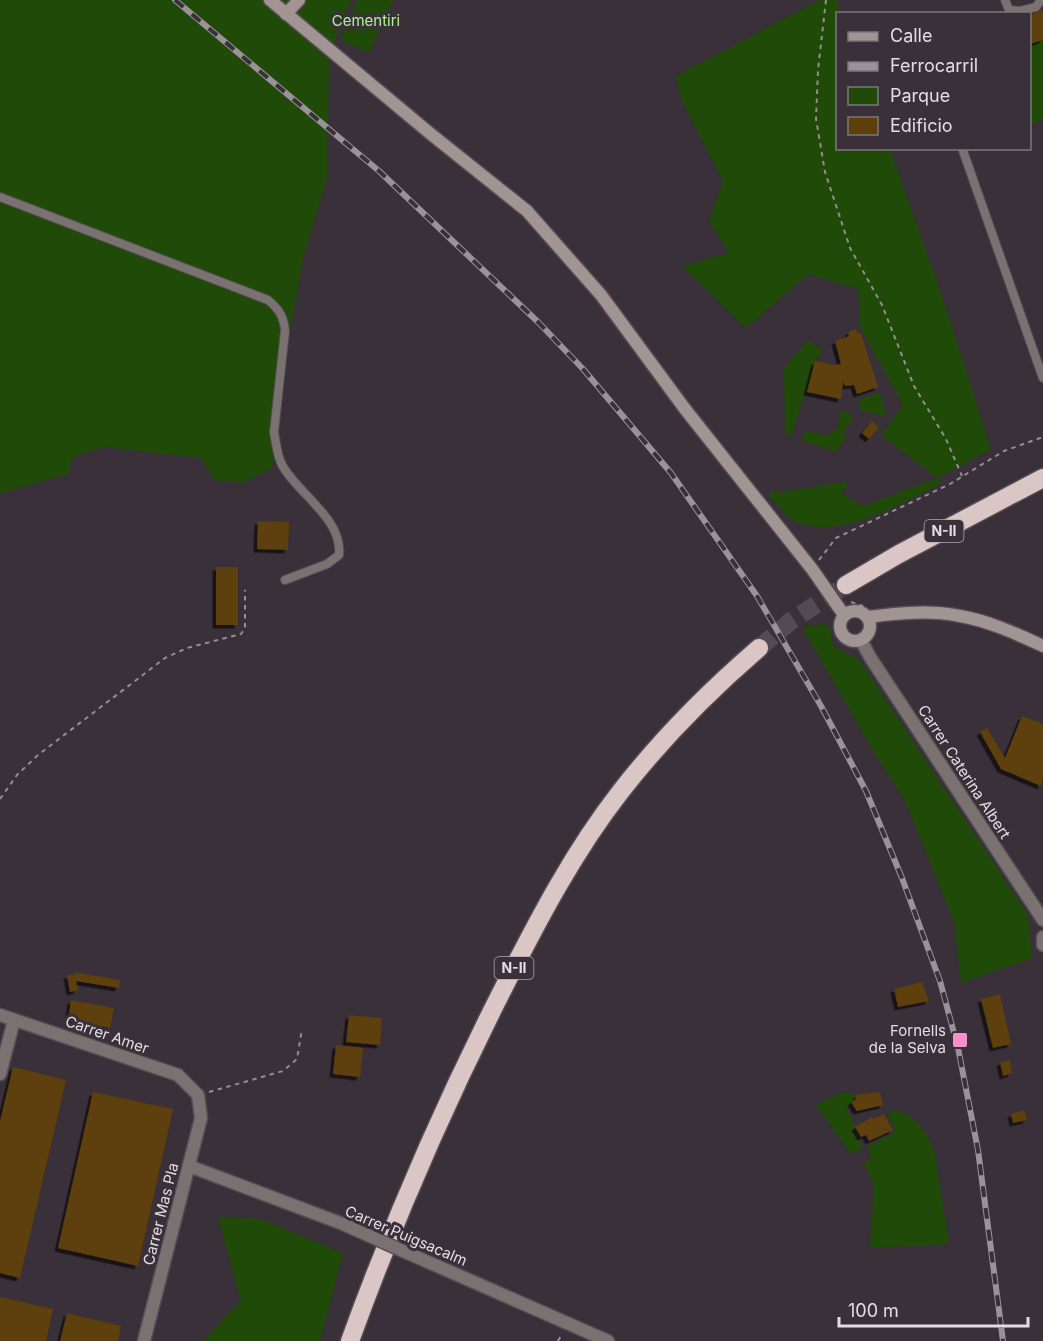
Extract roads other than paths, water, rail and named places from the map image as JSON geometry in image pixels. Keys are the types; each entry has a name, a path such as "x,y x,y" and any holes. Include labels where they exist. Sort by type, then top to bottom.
{"highway":[{"name":"N-II","path":"846,585 899,554 1043,478"},
{"name":"N-II","path":"350,1341 380,1257 451,1095 513,969 558,886 589,836 640,768 678,723 759,648"}],"street":[{"path":"270,0 527,211 602,295 685,409 812,569 844,615"},
{"path":"286,14 299,0"},
{"path":"868,617 870,630 861,640 852,641 842,634 840,622 844,615 856,610 868,617 905,612 960,616 987,622 1043,646"},
{"name":"Carrer Caterina Albert","path":"861,640 1043,920"},
{"path":"1043,937 1043,945"},
{"name":"Carrer Amer","path":"0,1015 178,1075 198,1095"},
{"path":"0,1074 14,1020"},
{"name":"Carrer Mas Pla","path":"144,1341 201,1118 198,1095"},
{"name":"Carrer Puigsacalm","path":"189,1166 343,1224 608,1341"}],"lane":[{"path":"1005,0 1008,12 1036,7 1041,0"},
{"path":"963,150 1043,378"},
{"path":"0,196 268,300 276,307 284,319 285,331 274,432 276,449 282,464 295,483 338,534 340,544 339,555 327,564 285,580"}],"tunnel":[{"path":"759,648 791,621 846,585"}],"railway":[{"path":"175,0 379,171 538,322 583,369 671,473 757,596 821,706 866,791 902,878 940,981 958,1048 978,1150 1003,1341"}],"place":[{"name":"Fornells de la Selva","path":"960,1040"}],"park label":[{"name":"Cementiri","path":"366,21"}]}
